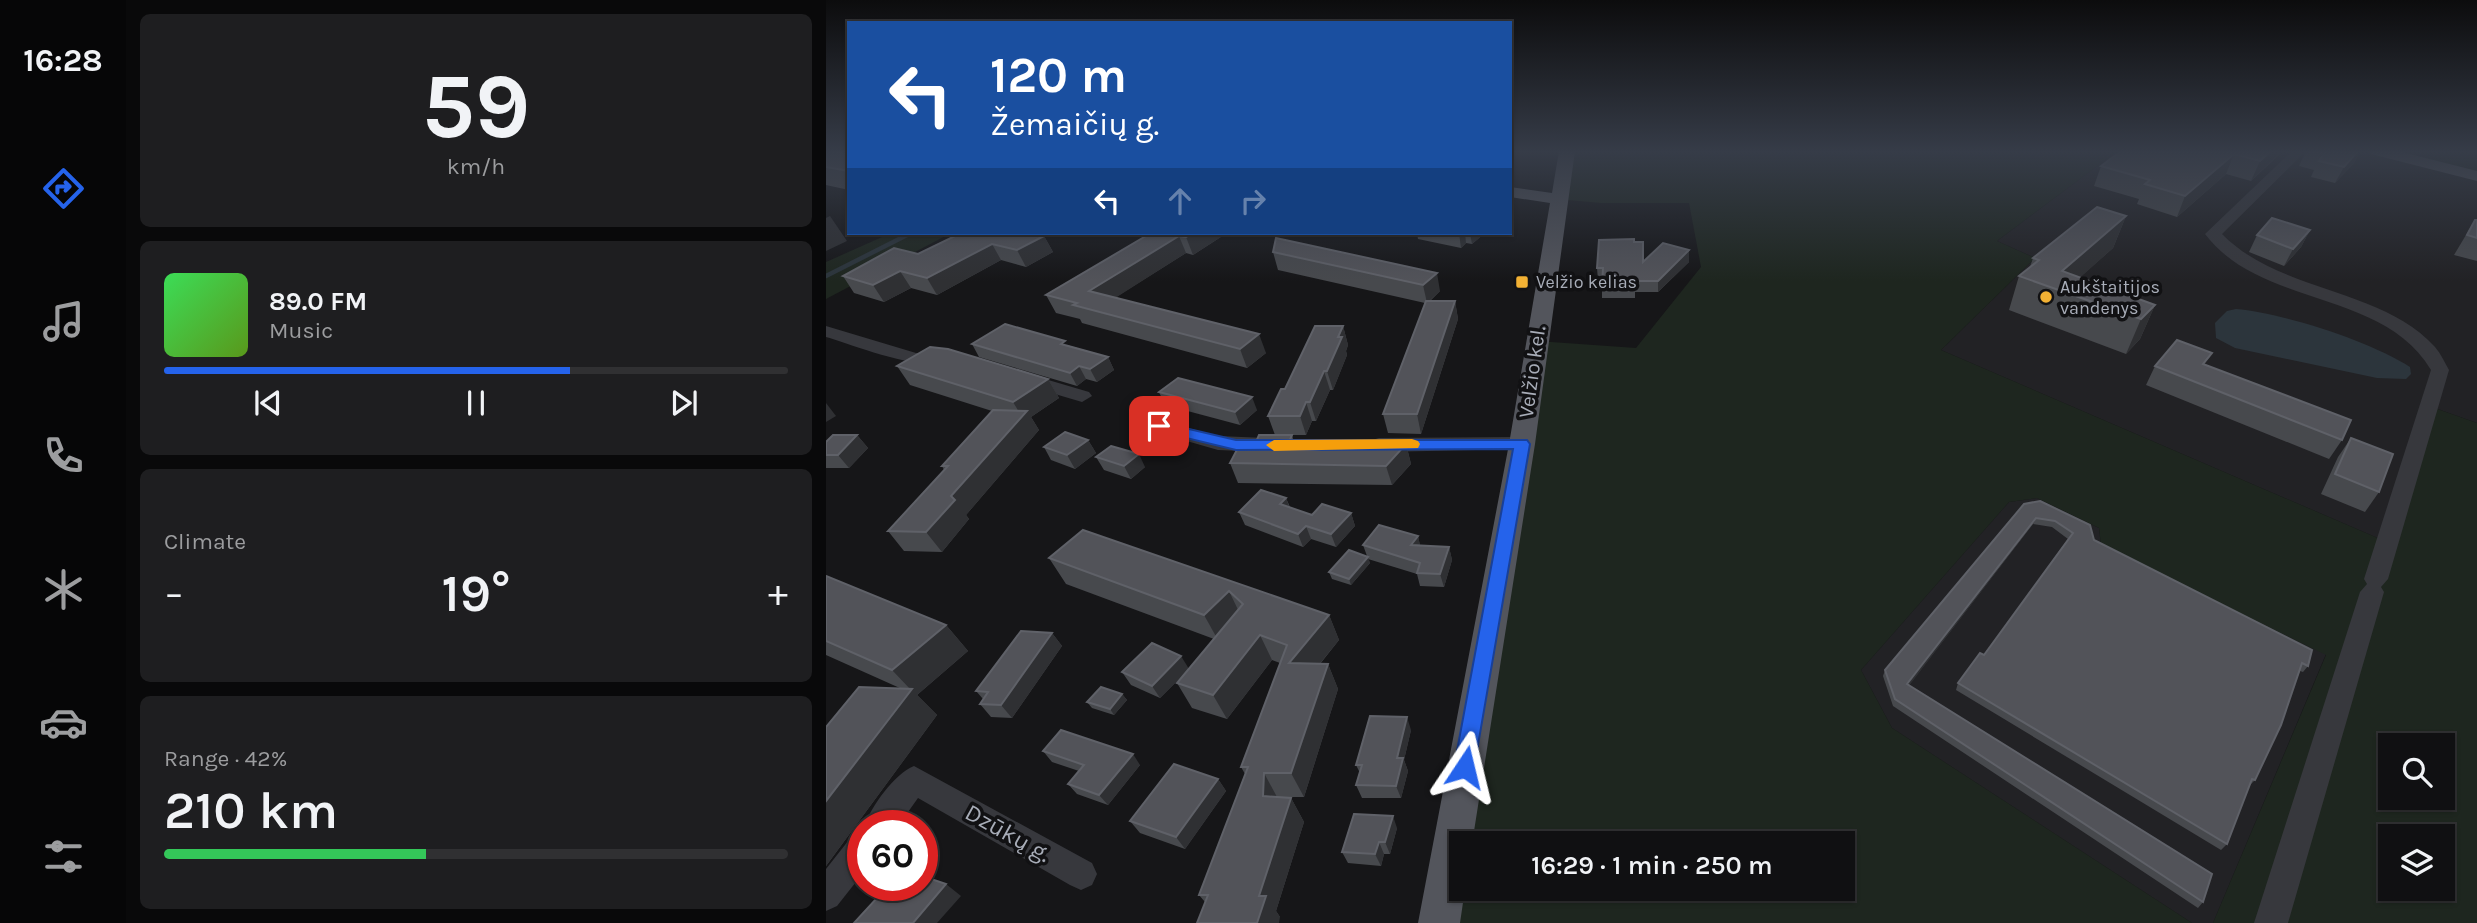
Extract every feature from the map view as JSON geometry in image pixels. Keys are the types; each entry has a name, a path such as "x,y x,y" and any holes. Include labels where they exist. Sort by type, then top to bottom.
{"main road":[{"path":"1524,194 1557,199"},
{"name":"Velžio kel.","path":"1438,923 1522,444 1558,194"}],"street":[{"path":"2255,194 2213,234 2233,255 2256,269 2349,303 2374,316 2418,341 2436,358 2440,370 2271,923"},
{"path":"826,331 915,358 959,359"},
{"path":"1008,374 1082,396"},
{"path":"1159,426 1218,443 1287,446"},
{"path":"1363,445 1522,444"},
{"name":"Dzūkų g.","path":"891,810 914,780 1081,874"},
{"path":"826,895 847,868"}],"shaded area":[{"path":"1558,194 2060,194 1997,241 2035,258 1941,350 2387,542 2429,406 2477,423 2477,923 2213,923 2326,655 2101,545 2099,528 2037,498 2009,502 1861,670 1892,728 2192,923 1431,923 1537,341 1636,348 1701,267 1689,203 1601,203 1557,199"},
{"path":"2060,194 2477,194 2477,423 2429,406 2387,542 1941,350 2035,258 1997,241"},
{"path":"887,235 947,235 826,299 826,262"},
{"path":"2236,309 2301,322 2350,338 2410,367 2411,374 2406,379 2377,378 2235,348 2216,338 2215,323 2227,311"},
{"path":"2037,498 2099,528 2101,545 2326,654 2213,923 2192,923 1892,728 1861,670 2009,502"}],"building":[{"path":"2097,207 2126,216 2062,271 2155,305 2141,319 2019,276 2039,260 2033,258"},
{"path":"2272,218 2310,230 2293,249 2257,235"},
{"path":"2477,220 2477,238 2467,235"},
{"path":"957,235 1044,236 1017,250 992,244 927,278 900,271 873,285 843,276 894,248 918,254"},
{"path":"1148,235 1190,235 1179,236 1089,291 1259,334 1240,349 1073,305 1077,303 1046,295"},
{"path":"1276,238 1437,273 1423,285 1273,252"},
{"path":"1634,239 1634,242 1643,242 1643,262 1663,243 1689,250 1658,281 1635,281 1635,286 1602,286 1603,268 1597,268 1599,240"},
{"path":"1426,301 1455,301 1417,414 1383,414"},
{"path":"1005,324 1065,341 1061,344 1108,357 1090,369 1079,366 1070,373 972,344"},
{"path":"1315,326 1343,326 1338,337 1342,337 1327,371 1324,371 1310,402 1306,402 1300,416 1268,416 1281,389 1285,389"},
{"path":"2177,340 2212,353 2203,364 2351,420 2342,440 2155,366"},
{"path":"930,347 948,349 1048,379 1013,402 897,366"},
{"path":"1178,378 1252,397 1235,412 1159,392"},
{"path":"993,410 1027,411 951,496 955,500 926,532 888,531 948,466 942,466"},
{"path":"1065,432 1088,440 1067,455 1044,447"},
{"path":"833,435 857,435 838,455 826,455 826,442"},
{"path":"1259,435 1292,435 1289,442 1406,444 1386,466 1230,463 1241,442 1256,442"},
{"path":"2351,438 2393,454 2379,492 2335,474"},
{"path":"1111,446 1139,454 1124,466 1096,457"},
{"path":"1261,490 1286,498 1280,504 1312,515 1322,504 1351,513 1331,534 1306,526 1298,534 1239,512"},
{"path":"2040,501 2090,525 2094,540 2312,650 2308,666 2302,663 2281,725 2255,780 2252,779 2227,844 1958,683 1980,653 1984,655 2073,533 2055,521 2036,518 1907,684 2212,874 2203,902 1895,699 1885,670 2024,504"},
{"path":"1379,525 1418,536 1411,545 1449,547 1440,574 1417,573 1420,563 1363,545"},
{"path":"1083,530 1329,615 1289,663 1328,664 1291,773 1264,773 1263,796 1291,798 1259,896 1266,896 1257,923 1197,923 1208,895 1199,895 1248,767 1241,767 1287,645 1260,635 1213,695 1177,683 1243,604 1229,591 1204,615 1049,558"},
{"path":"1349,550 1368,557 1349,579 1329,572"},
{"path":"826,576 946,625 892,670 826,641"},
{"path":"1021,631 1052,633 1001,705 980,704 988,692 976,691"},
{"path":"1152,643 1181,656 1152,686 1122,672"},
{"path":"859,687 912,689 826,801 826,727"},
{"path":"1101,687 1122,694 1110,709 1087,702"},
{"path":"1370,716 1407,717 1397,758 1403,758 1396,786 1356,785 1362,765 1356,765"},
{"path":"1061,730 1133,754 1099,795 1068,784 1084,765 1043,751"},
{"path":"1174,764 1218,779 1176,837 1130,821"},
{"path":"1354,814 1393,816 1385,842 1379,842 1375,854 1342,852"},
{"path":"938,881 946,884 938,893"},
{"path":"874,901 932,901 913,923 854,923"}],"waterway":[{"path":"826,276 907,235"}],"slow traffic":[{"path":"1274,445 1412,444"}],"place":[{"name":"Velžio kelias","path":"1522,282"},
{"name":"Aukštaitijos vandenys","path":"2046,297"}],"route":[{"path":"1159,426 1218,443 1236,445 1522,444 1465,767"}]}
